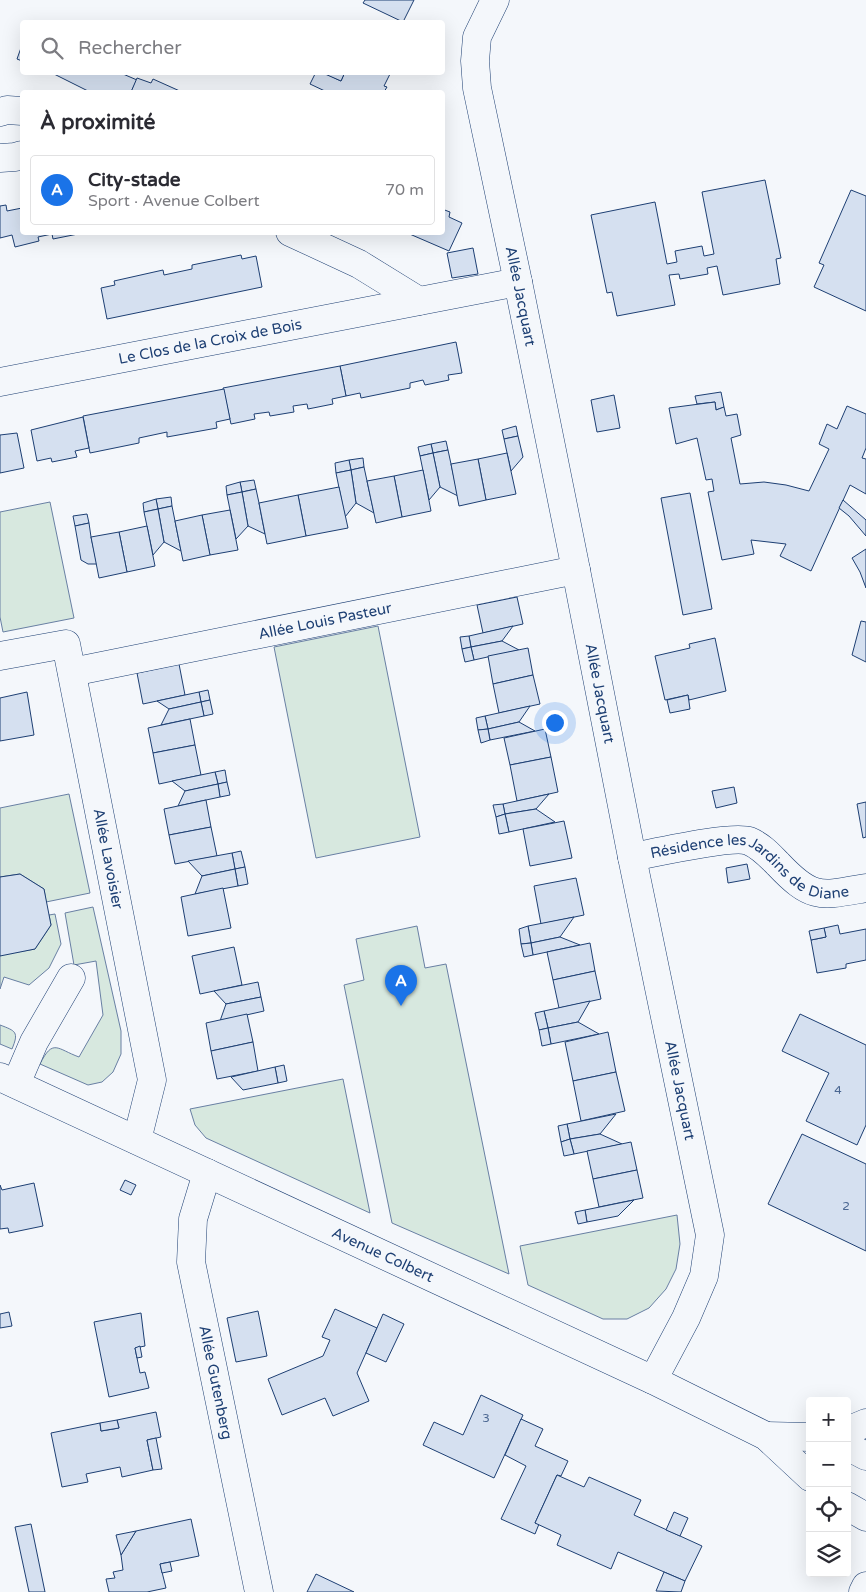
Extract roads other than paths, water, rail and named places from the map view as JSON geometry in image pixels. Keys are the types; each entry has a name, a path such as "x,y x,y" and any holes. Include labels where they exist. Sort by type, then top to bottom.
{"street":[{"name":"Allée Jacquart","path":"495,0 477,37 475,61 477,88 518,282 632,857 710,1235 704,1276 686,1318 653,1380"},
{"path":"0,112 7,110 20,111"},
{"path":"0,158 20,155"},
{"path":"296,235 359,264 419,301"},
{"name":"Le Clos de la Croix de Bois","path":"0,382 518,282"},
{"name":"Allée Louis Pasteur","path":"72,672 576,570"},
{"name":"Allée Lavoisier","path":"0,656 66,644 152,1080 138,1140"},
{"name":"Résidence les Jardins de Diane","path":"632,857 724,841 746,840 763,848 793,880 808,891 829,895 866,888"},
{"path":"8,1080 34,1042 71,978"},
{"name":"Avenue Colbert","path":"8,1080 653,1380 766,1436 806,1473"},
{"name":"Allée Gutenberg","path":"207,1173 193,1219 191,1262 259,1592"},
{"path":"851,1429 866,1423"},
{"name":"Avenue Colbert","path":"766,1436 806,1438"},
{"path":"851,1448 866,1456"},
{"path":"851,1508 866,1517"},
{"path":"863,1592 866,1586"}],"place":[{"name":"City-stade","path":"401,1006"}]}
